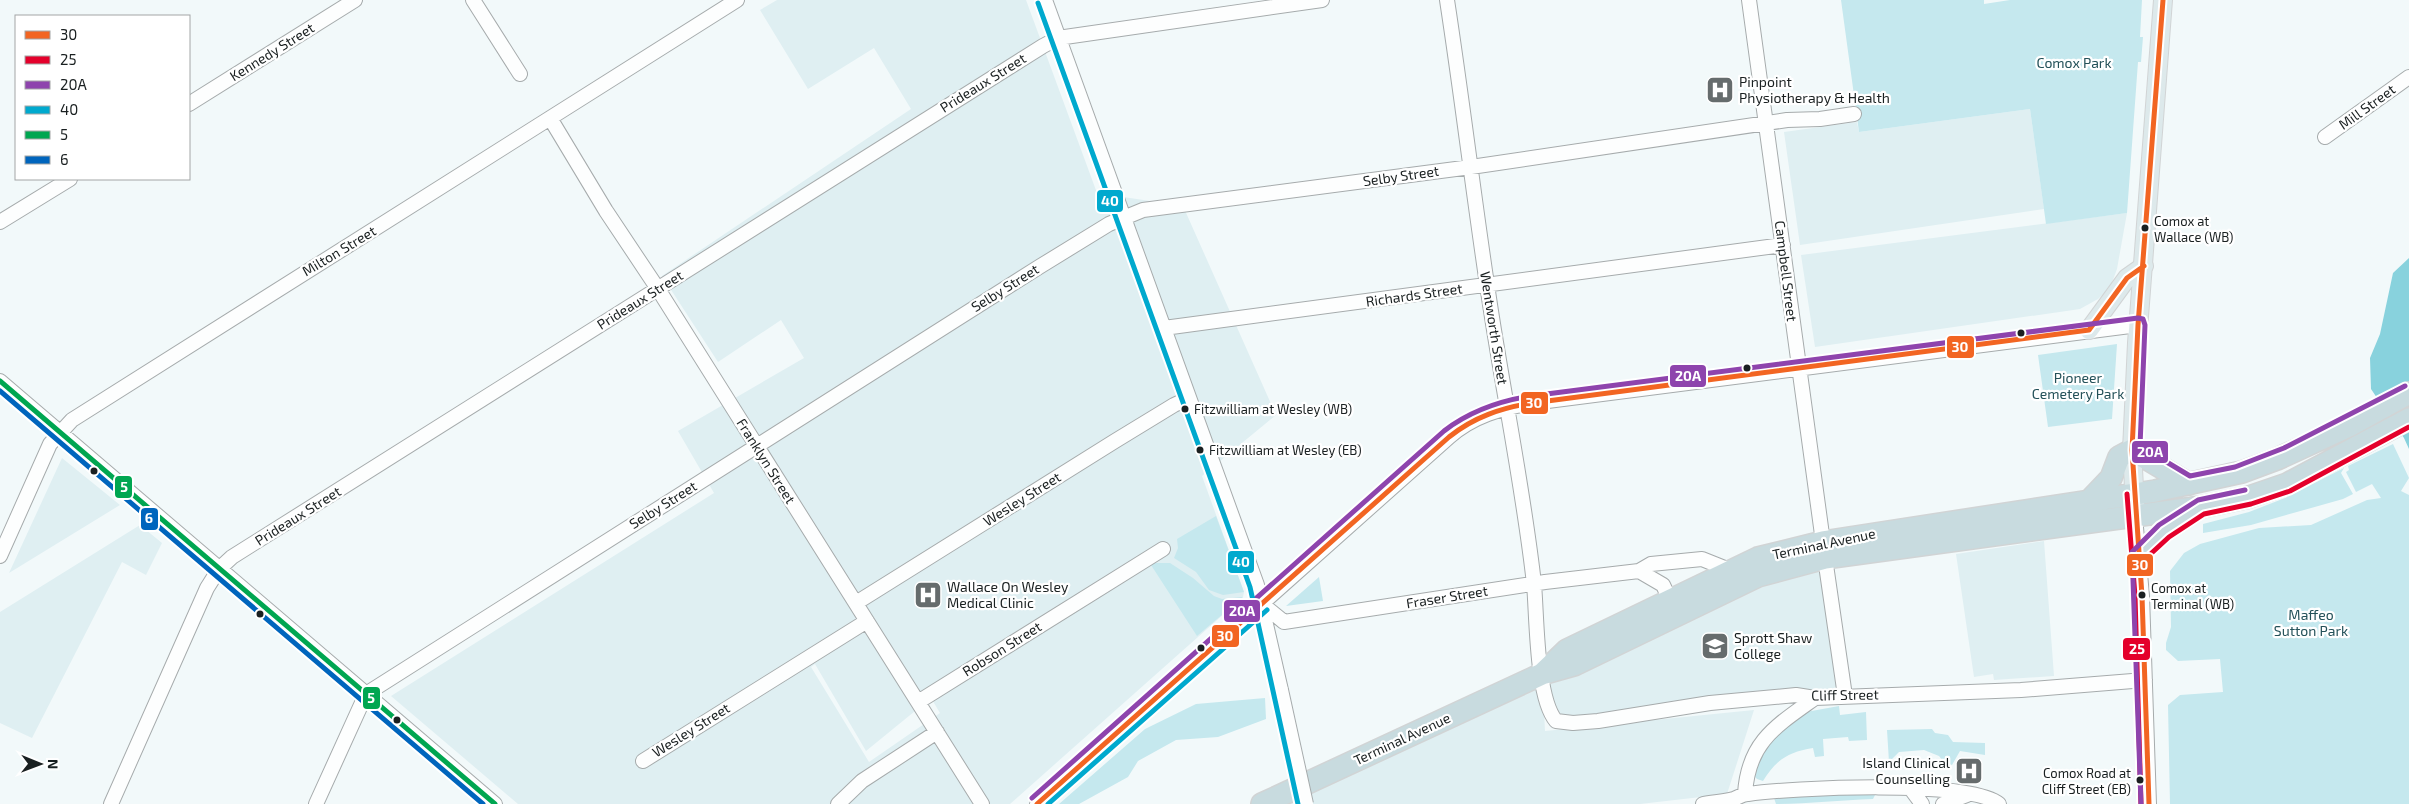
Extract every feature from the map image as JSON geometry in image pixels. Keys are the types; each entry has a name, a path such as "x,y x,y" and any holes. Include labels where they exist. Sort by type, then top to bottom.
{"highway":[{"name":"Terminal Avenue","path":"1262,804 1542,674 1574,665 1758,576 1824,550 2091,499 2188,484 2242,472 2277,459 2349,426 2409,393"},
{"name":"Terminal Avenue","path":"1542,674 1567,650 1758,558 2135,516 2201,507 2249,497 2287,484 2409,420"},
{"path":"2091,499 2111,478 2119,457 2132,450 2188,484"},
{"path":"2138,554 2164,531 2201,507"}],"main road":[{"path":"2135,516 2132,450 2138,325 2163,0"},
{"path":"2089,330 2127,278 2144,266"}],"street":[{"name":"Kennedy Street","path":"190,103 355,0"},
{"path":"473,0 520,74"},
{"name":"Milton Street","path":"0,556 50,444 72,420 736,0"},
{"path":"1044,0 1254,576 1262,604 1306,804"},
{"name":"Prideaux Street","path":"110,804 207,588 219,569 232,557 877,152 977,86 1058,38 1322,0"},
{"name":"Wentworth Street","path":"1447,0 1487,285 1534,584 1545,699 1551,714"},
{"name":"Campbell Street","path":"1749,0 1845,696"},
{"name":"Mill Street","path":"2325,137 2409,77"},
{"name":"Selby Street","path":"366,694 1039,267 1123,217 1143,210 1471,167 1766,124 1854,114"},
{"name":"Franklyn Street","path":"550,118 606,210 658,289 982,804"},
{"path":"0,222 68,180"},
{"name":"Richards Street","path":"1164,328 1783,245"},
{"path":"1036,804 1457,430 1478,417 1507,408 2138,325"},
{"path":"0,381 495,804"},
{"name":"Wesley Street","path":"856,603 1115,441 1189,398"},
{"path":"2135,516 2145,680 2144,698 2149,804"},
{"name":"Robson Street","path":"918,702 1163,549"},
{"name":"Fraser Street","path":"1262,604 1284,622 1534,584 1639,571 1651,564 1702,559 1732,571"},
{"path":"1639,571 1663,585 1670,600"},
{"name":"Wesley Street","path":"643,760 867,621"},
{"name":"Cliff Street","path":"1551,714 1556,721 1573,723 1710,703 1796,695 1815,698 2021,690 2145,680"},
{"path":"316,804 366,694"},
{"path":"1745,794 1746,776 1751,759 1760,745 1771,731 1815,698"},
{"path":"838,804 862,781 937,732"},
{"path":"1704,804 1734,799 1745,794 1808,788 1912,790 1973,794 1991,798 1999,804"},
{"path":"1912,790 1922,804"},
{"path":"1943,804 1973,794"}],"shaded area":[{"path":"777,0 1026,0 1097,193 1183,206 1276,415 1202,476 1244,592 1243,597 1010,804 518,804 391,696 714,493 678,431 804,358 781,320 718,362 662,276 911,109 874,48 808,89 760,10","holes":["815,664 866,751 931,698 940,713 869,762 811,667"]},
{"path":"2030,109 2044,209 1800,245 1784,132 1857,122 1859,132"},
{"path":"2127,213 2117,269 2110,288 2098,299 2080,309 1815,347 1801,255"},
{"path":"62,458 120,505 9,573"},
{"path":"140,525 162,543 146,575 122,562 32,738 0,723 0,612"},
{"path":"2044,541 2054,676 1994,680 1993,674 1974,677 1956,554"},
{"path":"1825,558 1845,696 1564,723 1543,692 1545,731 1754,710 1727,794 1640,804 1284,804 1542,674"}],"green space":[{"name":"Comox Park","path":"1841,0 1984,0 1984,4 2010,0 2142,0 2140,37 2143,37 2141,62 2138,62 2127,213 2046,224 2030,109 1859,132"},
{"name":"Pioneer Cemetery Park","path":"2117,344 2112,419 2048,427 2038,355"},
{"name":"Maffeo Sutton Park","path":"2393,444 2409,478 2401,491 2409,495 2409,804 2170,804 2168,705 2180,695 2223,692 2220,659 2178,661 2166,650 2171,627 2170,571 2184,553 2200,544 2259,528 2311,525 2367,500 2381,498 2372,484 2356,492 2346,472 2349,470 2348,466"},
{"path":"2344,468 2341,473 2353,494 2343,499 2251,525 2203,533 2203,524 2249,512 2285,498"},
{"path":"1216,516 1244,592 1223,595 1209,590 1196,572 1174,558 1178,548 1177,539"},
{"path":"1155,563 1170,563 1193,578 1214,596 1222,599 1243,597 1197,636 1151,565"},
{"path":"1319,577 1323,601 1286,606"},
{"path":"1265,698 1266,719 1218,737 1176,740 1138,761 1128,777 1079,804 1059,804 1145,729 1196,704"},
{"path":"1839,706 1840,715 1866,712 1867,740 1849,741 1848,737 1823,739 1824,756 1815,757 1813,748 1796,752 1778,762 1763,781 1753,775 1755,763 1769,741 1806,712"},
{"path":"1932,729 1935,733 1948,735 1953,742 1985,743 1985,755 1960,751 1952,765 1943,761 1939,756 1924,750 1899,752 1889,762 1887,730"},
{"path":"1871,793 1875,795 1873,799 1800,803 1776,804 1774,798 1803,794"}],"water":[{"path":"2409,258 2409,449 2404,438 2371,389 2370,358 2380,334 2393,273"}],"transit line":[{"name":"30","path":"2149,804 2142,596 2132,450 2138,325 2163,0"},
{"name":"40","path":"1038,3 1250,587 1298,804"},
{"name":"30","path":"1037,804 1449,437 1468,424 1488,414 1532,403 2089,330 2127,278 2144,266"},
{"name":"20A","path":"1032,798 1444,431 1475,412 1496,404 1531,396 2138,318 2143,319 2145,325 2140,446 2190,476 2235,467 2284,448 2405,386"},
{"name":"5","path":"0,381 495,804"},
{"name":"6","path":"0,391 483,804"},
{"name":"25","path":"2144,560 2169,537 2204,514 2251,504 2290,491 2409,427"},
{"name":"20A","path":"2141,804 2132,552 2159,525 2198,500 2245,490"},
{"name":"25","path":"2127,494 2135,596 2141,804"},
{"name":"40","path":"1048,804 1267,610"}],"place":[{"name":"Pinpoint Physiotherapy & Health","path":"1720,90"},
{"name":"Comox at Wallace (WB)","path":"2145,228"},
{"name":"Fitzwilliam at Wesley (WB)","path":"1185,409"},
{"name":"Fitzwilliam at Wesley (EB)","path":"1200,450"},
{"name":"Wallace On Wesley Medical Clinic","path":"928,595"},
{"name":"Comox at Terminal (WB)","path":"2142,595"},
{"name":"Sprott Shaw College","path":"1715,646"},
{"name":"Island Clinical Counselling","path":"1969,771"},
{"name":"Comox Road at Cliff Street (EB)","path":"2140,780"}]}
